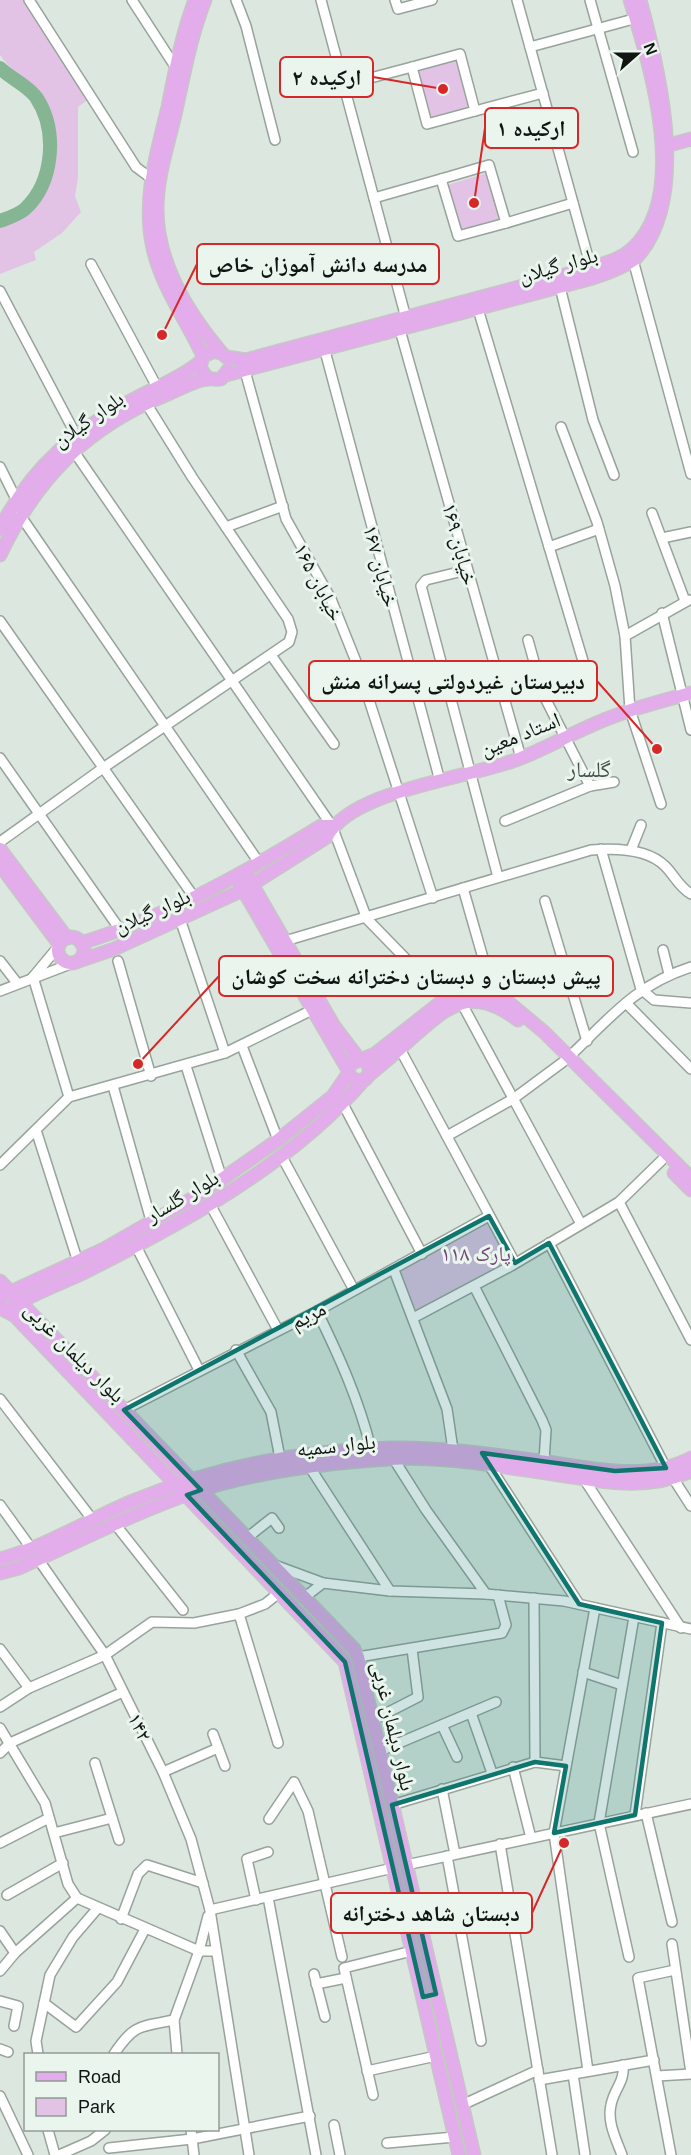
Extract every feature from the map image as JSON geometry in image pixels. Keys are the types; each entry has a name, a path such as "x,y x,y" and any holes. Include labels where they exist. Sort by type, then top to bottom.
{"main road":[{"path":"195,0 176,68 152,179 148,210 153,249 170,292 202,359"},
{"path":"205,0 182,81 160,181 157,210 161,246 178,289 201,329 224,354 229,369 226,375 214,380 208,379 200,369 202,359 208,352 224,354"},
{"name":"بلوار گیلان","path":"226,375 324,351 593,278 633,260 653,237 668,208 674,177 673,144 664,91 640,17 630,0"},
{"name":"بلوار گیلان","path":"224,354 246,360 591,268 618,259 633,248 647,230 658,205 665,176 663,141 640,17 640,0"},
{"path":"673,144 691,141"},
{"name":"بلوار گیلان","path":"0,529 17,501 54,453 106,415 186,374 202,359"},
{"name":"بلوار گیلان","path":"0,555 20,515 46,478 73,450 146,403 208,379"},
{"name":"استاد معین","path":"247,888 327,837 332,826 363,806 399,793 521,759 564,737 630,710 686,694"},
{"name":"استاد معین","path":"240,874 321,826 332,826"},
{"path":"0,849 62,943 61,959 74,962 83,952 81,944 73,938 62,943"},
{"path":"0,865 62,943"},
{"path":"240,874 312,1010 337,1047 348,1072 356,1081 366,1078 445,1010 461,1002 482,1002 500,1007 566,1059"},
{"name":"بلوار گیلان","path":"81,944 121,931 240,874"},
{"path":"247,888 285,941 344,1042 368,1065 366,1078"},
{"name":"بلوار گیلان","path":"74,962 114,949 247,888"},
{"path":"348,1072 350,1064 384,1048 445,999 467,992 495,995 508,1002 632,1125 691,1178"},
{"name":"بلوار گلسار","path":"5,1294 78,1262 152,1224 222,1179 278,1140 333,1096 348,1072"},
{"name":"بلوار گلسار","path":"1,1308 20,1302 136,1246 210,1204 281,1155 343,1104 366,1078"},
{"path":"632,1125 691,1190"},
{"name":"بلوار دیلمان غربی","path":"0,1281 5,1294 20,1302 277,1566 354,1649 373,1720 474,2155"},
{"name":"بلوار دیلمان غربی","path":"1,1308 15,1316 345,1662 459,2155"},
{"name":"بلوار سمیه","path":"0,1559 31,1548 92,1519 177,1484 243,1464 280,1458 453,1450 490,1460 585,1473 691,1471"},
{"name":"بلوار سمیه","path":"0,1573 201,1490 246,1477 372,1455 393,1458 544,1461 585,1473"},
{"name":"بلوار سمیه","path":"669,1473 691,1458"},
{"path":"92,1519 98,1531"},
{"path":"31,1548 38,1559"},
{"path":"266,1577 277,1566"},
{"path":"423,1997 436,1994"}],"street":[{"path":"29,0 136,167 152,179"},
{"path":"132,0 176,68"},
{"path":"236,0 246,26 275,140"},
{"path":"321,0 406,318"},
{"path":"395,0 398,9 432,0"},
{"path":"517,0 591,268"},
{"path":"591,0 633,152"},
{"path":"530,47 640,17"},
{"path":"344,85 460,54 475,111"},
{"path":"412,67 427,124 543,93"},
{"path":"374,198 489,165 506,223"},
{"path":"441,179 458,236 573,203"},
{"path":"633,260 691,474"},
{"path":"91,264 157,387"},
{"path":"560,287 593,420 614,475"},
{"path":"0,291 76,435"},
{"path":"478,309 589,681"},
{"name":"خیابان ۱۶۹","path":"400,330 521,759"},
{"name":"خیابان ۱۶۷","path":"324,351 440,781"},
{"name":"خیابان ۱۶۵","path":"245,371 286,519 335,609 359,669 432,898"},
{"path":"0,842 103,768 289,642 292,632 288,619 146,403"},
{"path":"561,428 599,529 615,586 625,636 630,710 661,804"},
{"path":"73,450 332,826 367,919 445,999"},
{"path":"0,467 17,501"},
{"path":"226,527 283,506"},
{"path":"625,636 688,600 652,513"},
{"path":"20,515 260,864"},
{"path":"549,547 599,529"},
{"path":"662,538 691,532"},
{"path":"467,570 421,582 498,877"},
{"path":"662,613 686,694 691,730"},
{"path":"0,621 194,897"},
{"path":"528,640 543,694 590,786"},
{"path":"271,655 334,744"},
{"path":"0,758 121,931"},
{"path":"505,820 590,786 614,782"},
{"path":"631,850 641,825"},
{"path":"601,849 641,989 654,1000 691,1003"},
{"path":"285,941 367,919 498,877 601,849 631,850 664,866 680,888 691,894"},
{"path":"463,888 487,972"},
{"path":"545,901 587,1041"},
{"path":"180,920 225,1053"},
{"path":"33,977 62,943"},
{"path":"663,951 669,974"},
{"path":"0,961 17,983"},
{"path":"118,961 151,1076"},
{"path":"0,991 74,962"},
{"path":"447,1136 513,1099 566,1059 641,989 669,974 691,968"},
{"path":"33,977 69,1097"},
{"path":"461,1002 581,1224"},
{"path":"626,1003 691,1069"},
{"path":"2,1164 69,1097 151,1076 225,1053 312,1010"},
{"path":"242,1046 278,1140"},
{"path":"400,1049 515,1263"},
{"path":"186,1066 222,1179"},
{"path":"113,1086 152,1224"},
{"path":"343,1104 422,1254"},
{"path":"36,1130 78,1262"},
{"path":"0,1152 2,1164"},
{"path":"281,1155 354,1290"},
{"path":"413,1318 515,1263 619,1202 662,1160"},
{"path":"619,1202 691,1340"},
{"path":"210,1204 278,1330"},
{"name":"مریم","path":"124,1410 236,1350 317,1311 489,1216"},
{"path":"549,1243 669,1473 691,1506"},
{"path":"136,1246 199,1370"},
{"path":"394,1270 447,1409 453,1450"},
{"path":"474,1286 542,1420 546,1430 544,1461"},
{"path":"317,1311 347,1373 372,1455"},
{"path":"236,1350 271,1412 280,1458"},
{"path":"0,1399 92,1519"},
{"path":"393,1458 426,1510 486,1594"},
{"path":"490,1460 579,1604"},
{"path":"309,1466 390,1591"},
{"path":"585,1473 686,1628"},
{"path":"0,1505 31,1548"},
{"path":"248,1537 272,1518 279,1528"},
{"path":"115,1524 183,1610"},
{"name":"۱۴۲","path":"38,1559 105,1655 163,1772 191,1839 210,1910 249,2155"},
{"path":"277,1566 324,1583 390,1591 534,1598 579,1604 686,1628"},
{"path":"305,1597 324,1583"},
{"path":"0,1707 28,1688 105,1655 152,1622 194,1623 239,1614 265,1604 280,1592"},
{"path":"358,1657 502,1633 506,1625 498,1595"},
{"path":"534,1598 535,1762"},
{"path":"588,2071 554,1833 595,1608"},
{"path":"239,1614 278,1743"},
{"path":"629,1957 599,1823 634,1617"},
{"path":"635,1815 662,1623"},
{"path":"0,1649 28,1688"},
{"path":"373,1720 418,1697 412,1649"},
{"path":"583,1672 622,1685"},
{"path":"0,1753 10,1743 123,1692"},
{"path":"380,1751 496,1702"},
{"path":"471,1713 492,1773"},
{"path":"442,1725 457,1757"},
{"path":"0,1728 45,1803 68,1884 77,1898 199,1951 216,1951"},
{"path":"213,1734 225,1766"},
{"path":"163,1772 218,1748"},
{"path":"392,1805 492,1773 535,1762 566,1766"},
{"path":"95,1763 119,1840"},
{"path":"513,1767 531,1838"},
{"path":"269,1819 294,1782 308,1811 342,1957"},
{"path":"442,1789 481,2041"},
{"path":"406,1865 691,1804"},
{"path":"646,1813 672,1922"},
{"path":"0,1843 49,1818"},
{"path":"54,1833 112,1818"},
{"path":"500,1844 552,2155"},
{"path":"256,1900 247,1859 268,1852"},
{"path":"7,1895 63,1863"},
{"path":"121,1919 142,1869 153,1865 202,1883"},
{"path":"177,2053 174,2020 199,1951 210,1910 393,1868"},
{"path":"268,1897 316,2155"},
{"path":"0,1971 15,1953 77,1898"},
{"path":"38,2053 36,2041 50,1975 74,1937 97,1908"},
{"path":"44,2003 76,2027 117,1982 145,1929"},
{"path":"0,1931 15,1953"},
{"path":"657,2076 691,2073 672,1944"},
{"path":"373,2095 344,1968 412,1952"},
{"path":"671,2155 638,1978 675,1970"},
{"path":"325,2016 315,1979 346,1978"},
{"path":"0,2001 18,2006 14,2026"},
{"path":"115,2053 127,2035 135,2028 174,2020"},
{"path":"367,2071 436,2056"},
{"path":"462,2105 538,2075 573,2074 654,2060"},
{"path":"622,2155 610,2119 613,2099 624,2077 623,2065"},
{"path":"573,2074 585,2155"},
{"path":"0,2096 28,2155"},
{"path":"109,2148 130,2151 191,2134 244,2130 310,2116"},
{"path":"334,2125 340,2155"},
{"path":"48,2131 57,2155 99,2132"},
{"path":"191,2134 194,2155"},
{"path":"387,2143 455,2138"}],"highlighted area":[{"path":"489,1216 515,1263 549,1243 666,1468 615,1471 482,1453 579,1604 662,1623 635,1815 554,1833 566,1766 535,1762 392,1805 436,1994 423,1997 345,1662 187,1495 201,1490 124,1410"}],"green space":[{"path":"0,0 25,0 89,99 78,107 78,178 75,196 81,212 62,233 34,252 36,260 0,274 0,227 17,218 42,190 53,155 53,136 40,100 0,55"},
{"path":"456,60 469,107 430,117 418,70"},
{"path":"487,173 501,221 461,233 447,185"},
{"name":"پارک ۱۱۸","path":"487,1220 509,1261 416,1311 400,1272"},
{"path":"23,1313 175,1471 172,1473"},
{"path":"322,1624 351,1653 366,1720 362,1719 347,1655 322,1628"}],"waterway":[{"path":"0,68 36,97 48,125 50,140 47,170 35,198 22,211 0,221"}],"place":[{"name":"ارکیده ۲","path":"443,89"},
{"name":"ارکیده ۱","path":"474,203"},
{"name":"مدرسه دانش آموزان خاص","path":"162,335"},
{"name":"دبیرستان غیردولتی پسرانه منش","path":"657,749"},
{"name":"پیش دبستان و دبستان دخترانه سخت کوشان","path":"138,1064"},
{"name":"دبستان شاهد دخترانه","path":"564,1843"}],"district":[{"name":"گلسار","path":"589,769"}]}
